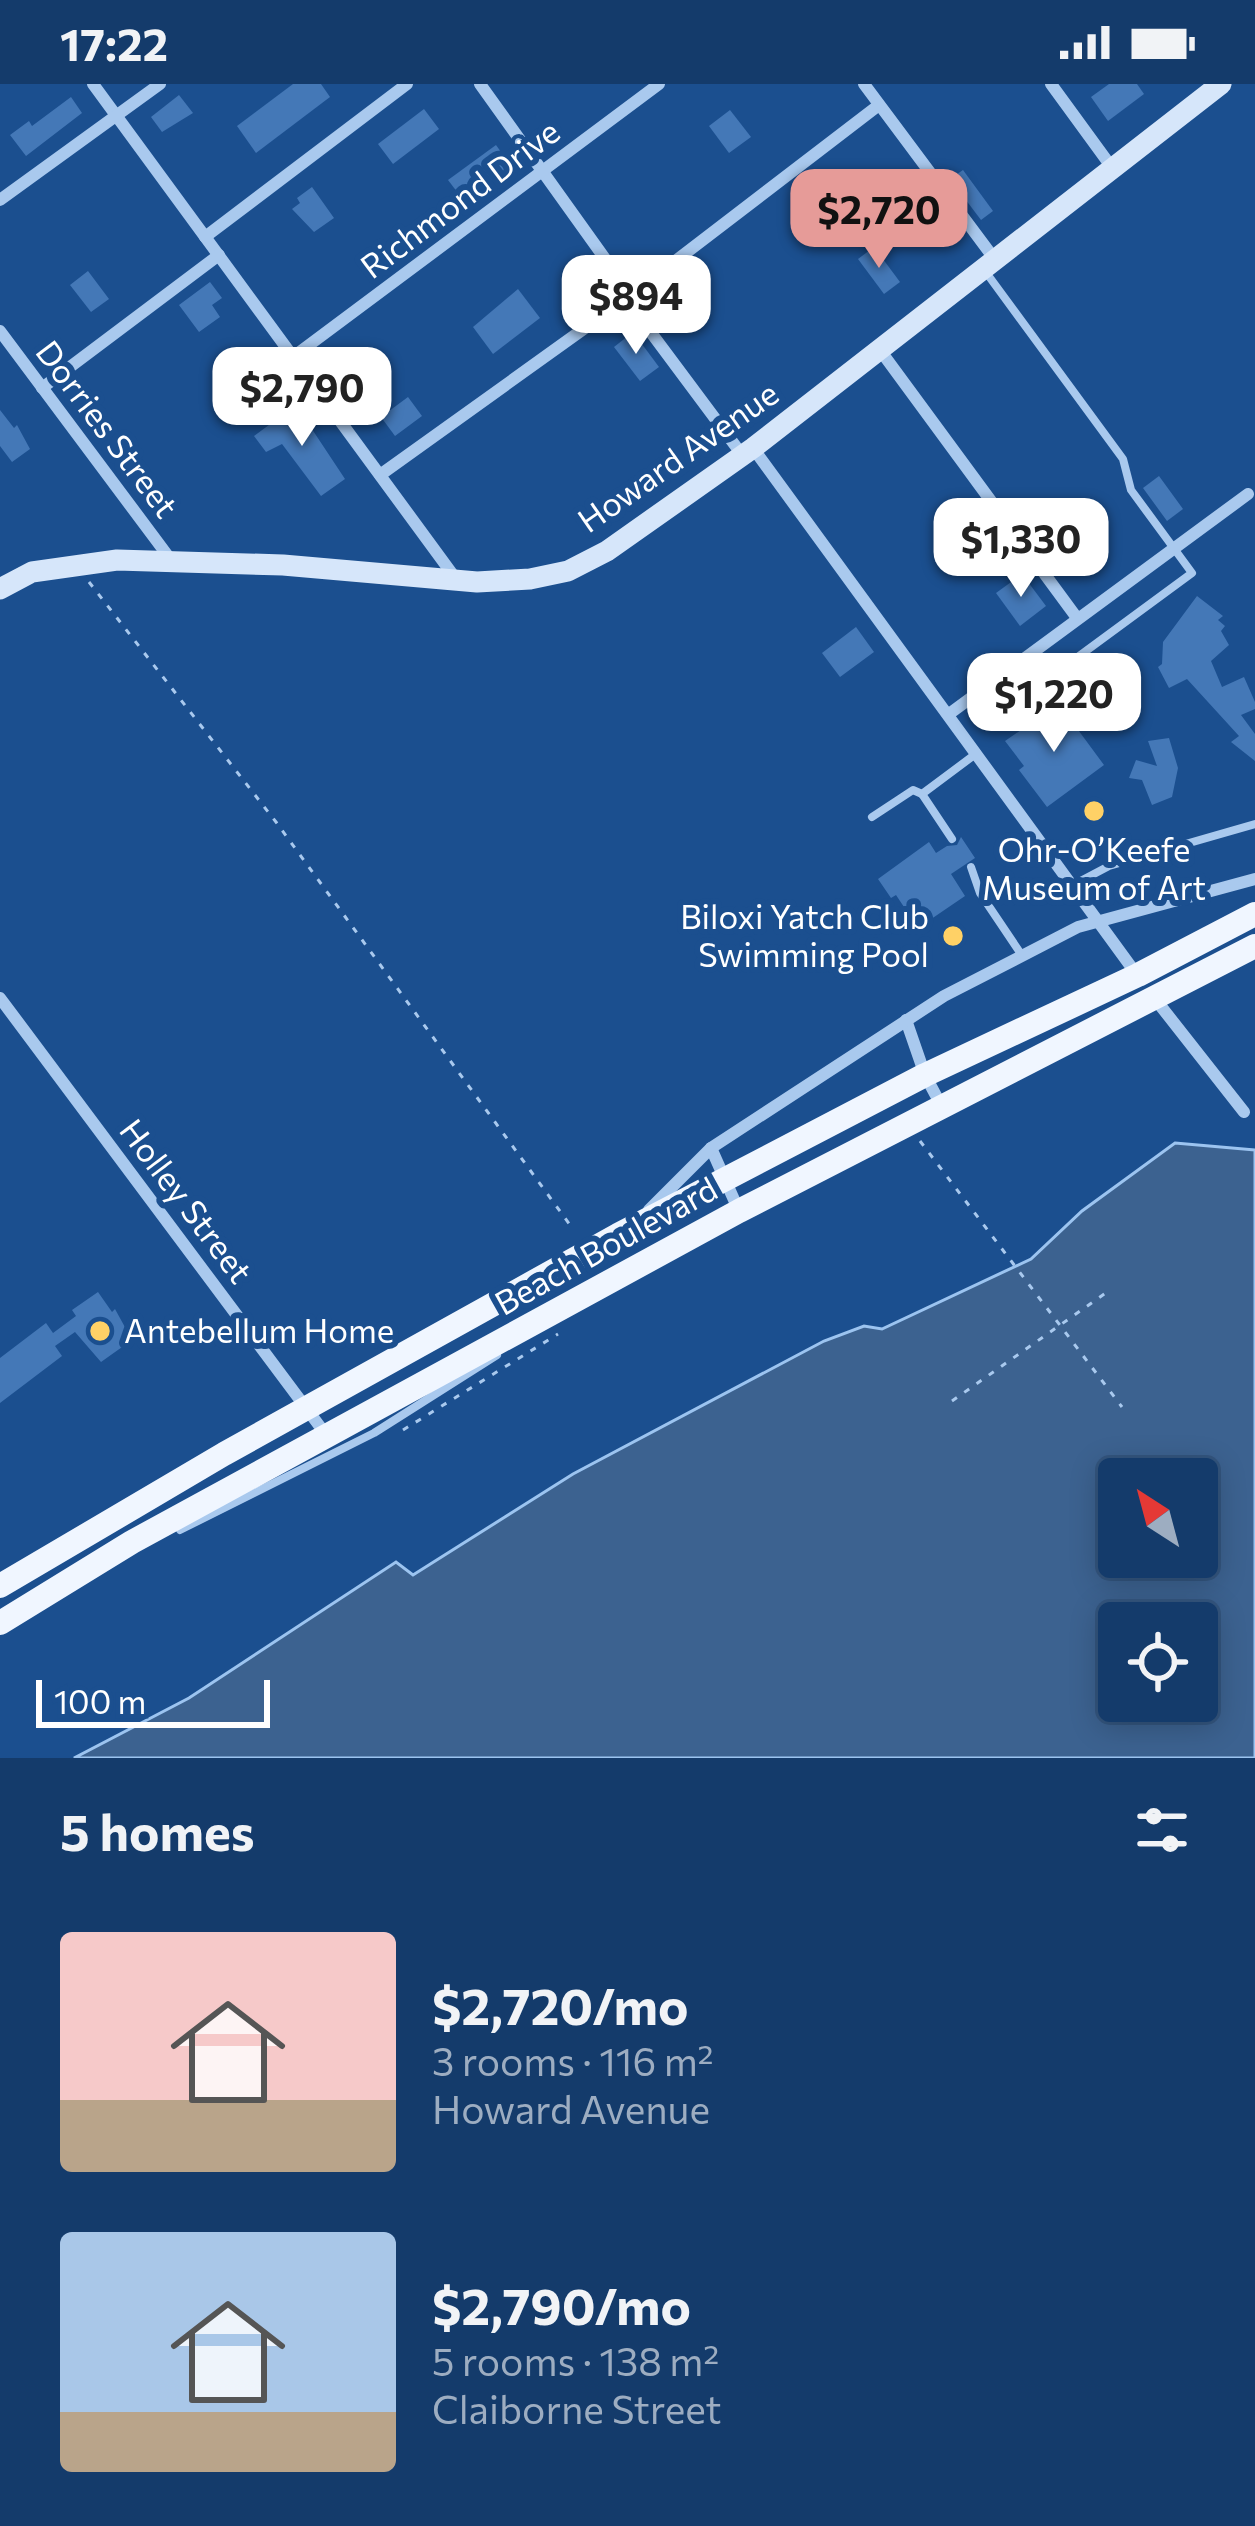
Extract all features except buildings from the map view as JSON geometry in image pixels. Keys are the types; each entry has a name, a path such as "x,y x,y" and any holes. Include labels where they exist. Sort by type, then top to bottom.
{"main road":[{"name":"Howard Avenue","path":"0,589 32,572 75,564 171,560 508,582 568,571 607,551 748,452 1221,84"},
{"name":"Beach Boulevard","path":"0,1586 224,1454 619,1235 925,1075 1255,914"},
{"name":"Beach Boulevard","path":"3,1615 739,1211 1255,946"}],"street":[{"path":"93,84 457,580"},
{"path":"0,200 160,84"},
{"path":"206,237 407,84"},
{"path":"480,84 629,297 949,714 1154,998 1244,1112"},
{"name":"Richmond Drive","path":"293,357 658,84"},
{"path":"864,84 990,266"},
{"path":"1051,84 1113,169"},
{"path":"380,475 629,297 879,105"},
{"path":"42,388 219,255"},
{"name":"Dorries Street","path":"0,331 171,560"},
{"path":"880,350 1077,618"},
{"path":"949,714 1248,494"},
{"path":"619,1235 711,1148 906,1019 1021,954 1100,922 1255,878"},
{"name":"Holley Street","path":"0,998 328,1437"},
{"path":"906,1019 941,1105"},
{"path":"711,1148 739,1211"}],"lane":[{"path":"990,266 1123,458 1131,490 1192,573 1055,673 1007,671"},
{"path":"922,794 977,753"},
{"path":"872,817 913,790 922,794 952,839"},
{"path":"1073,885 1109,866 1255,824"},
{"path":"970,867 980,893 1021,954"},
{"path":"64,1583 374,1433 478,1370 528,1326"}],"path":[{"path":"75,564 276,822 573,1229"},
{"path":"917,1138 1122,1407"},
{"path":"952,1401 1110,1290"},
{"path":"404,1430 563,1331"}],"water":[{"path":"1175,1143 1255,1150 1255,1758 74,1758 189,1698 396,1562 413,1575 573,1474 824,1341 864,1326 882,1329 1031,1259 1082,1211"}],"place":[{"name":"Ohr-O’Keefe Museum of Art","path":"1094,811"},
{"name":"Biloxi Yatch Club Swimming Pool","path":"953,936"},
{"name":"Antebellum Home","path":"100,1331"}]}
